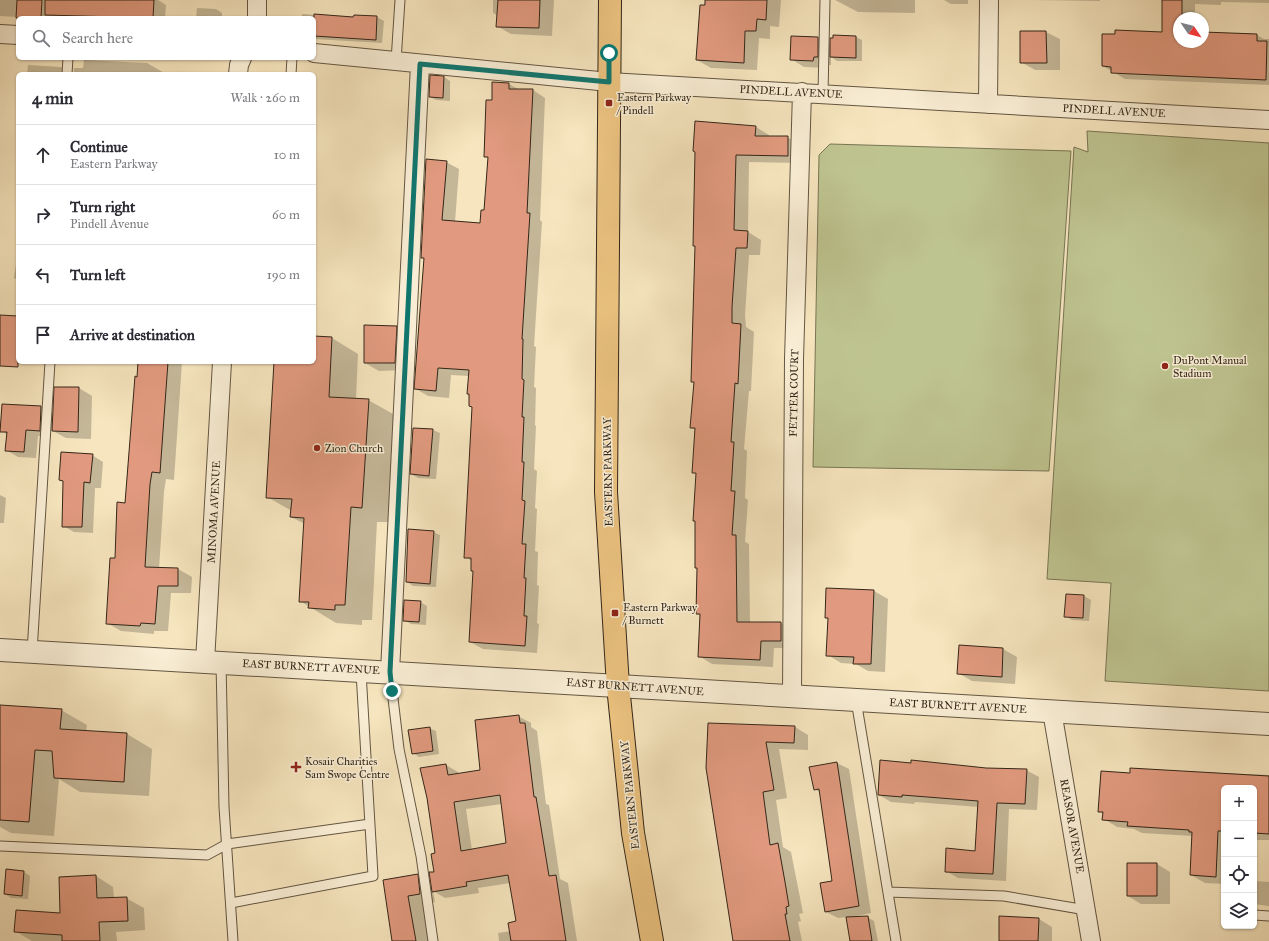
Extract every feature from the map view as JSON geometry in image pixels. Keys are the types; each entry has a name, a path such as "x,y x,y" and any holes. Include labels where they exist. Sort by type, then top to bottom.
{"main road":[{"name":"EASTERN PARKWAY","path":"610,0 606,492 618,686 633,833 652,941"}],"street":[{"path":"257,0 257,16"},
{"path":"988,0 988,104"},
{"path":"0,34 16,35"},
{"name":"PINDELL AVENUE","path":"316,53 609,82 1269,120"},
{"path":"238,72 241,60"},
{"path":"390,672 420,64"},
{"name":"FETTER COURT","path":"792,695 794,359 802,92"},
{"name":"MINOMA AVENUE","path":"213,662 222,364"},
{"name":"EAST BURNETT AVENUE","path":"0,650 1269,724"},
{"name":"REASOR AVENUE","path":"1052,711 1092,941"}],"lane":[{"path":"396,61 400,0"},
{"path":"823,94 825,0"},
{"path":"67,72 68,60"},
{"path":"291,72 292,60"},
{"path":"32,652 50,364"},
{"path":"213,662 221,699 233,941"},
{"path":"231,903 373,876 361,670"},
{"path":"390,672 399,749 421,856 433,941"},
{"path":"856,700 896,941"},
{"path":"0,846 207,855 227,844 370,824"},
{"path":"888,892 1004,896 1086,910"},
{"path":"1257,915 1269,916"}],"green space":[{"name":"DuPont Manual Stadium","path":"1087,131 1269,143 1269,691 1105,681 1111,583 1047,579 1074,147 1088,152"},
{"path":"830,144 1071,151 1049,471 813,467 819,155"}],"building":[{"path":"17,0 42,0 41,16 16,16"},
{"path":"45,0 154,0 153,16 45,15"},
{"path":"498,0 540,0 539,28 496,27"},
{"path":"705,0 767,0 766,20 757,19 756,31 745,31 744,63 696,60 700,5 705,5"},
{"path":"1162,0 1182,0 1182,12 1173,12 1173,48 1209,48 1209,32 1257,34 1257,41 1267,41 1266,80 1111,73 1111,67 1102,66 1102,34 1115,34 1115,30 1162,32"},
{"path":"314,14 353,17 354,15 377,16 376,40 316,36 316,16 314,16"},
{"path":"1020,31 1046,31 1047,63 1020,63"},
{"path":"833,35 856,36 856,58 830,57 830,38 833,38"},
{"path":"791,36 818,37 818,57 814,57 813,61 790,60"},
{"path":"430,75 444,76 443,98 429,97"},
{"path":"492,82 509,83 509,89 533,89 527,213 530,213 522,339 522,379 524,380 522,417 524,417 522,462 524,462 522,500 525,501 522,544 526,544 524,616 527,616 525,646 469,642 473,571 471,571 471,558 464,558 472,407 469,406 469,394 467,394 469,370 438,368 436,391 414,389 424,258 421,258 426,159 447,161 442,220 480,223 481,210 484,210 488,157 484,157 486,100 492,100"},
{"path":"695,121 756,126 755,136 788,136 788,156 736,155 734,230 748,231 747,248 736,248 732,307 732,323 741,324 738,384 735,383 731,442 734,442 731,491 735,491 732,535 736,535 737,622 781,622 781,641 761,641 760,660 698,657 700,614 696,614 697,568 695,568 695,521 693,521 696,473 692,473 695,428 690,428 694,382 691,382 695,246 693,246 695,152 693,151"},
{"path":"0,315 16,316 16,364 18,364 18,367 0,366"},
{"path":"364,325 397,326 395,363 364,363"},
{"name":"Zion Church","path":"316,336 332,337 329,397 369,399 362,508 351,507 345,605 335,605 335,610 308,608 309,602 299,602 304,518 290,517 292,499 266,498 274,364 316,364"},
{"path":"138,364 168,364 160,473 152,472 150,484 145,567 178,568 178,586 158,586 155,624 141,623 140,626 106,624 110,558 115,558 117,502 125,503 135,376 137,377"},
{"path":"54,387 79,387 78,432 52,431"},
{"path":"2,404 41,406 40,431 26,430 24,452 5,451 7,432 0,432"},
{"path":"413,428 433,429 429,476 410,474"},
{"path":"61,452 93,454 90,483 84,482 82,527 62,527 63,481 59,480"},
{"path":"408,529 434,531 430,584 406,582"},
{"path":"826,588 874,590 871,664 853,664 854,657 826,656 828,618 825,618"},
{"path":"1066,594 1084,595 1083,618 1064,617"},
{"path":"404,600 421,601 419,622 403,621"},
{"path":"959,645 1003,648 1002,677 957,674"},
{"path":"0,705 62,709 60,729 127,733 124,782 54,778 52,751 35,750 29,822 0,820"},
{"path":"519,715 520,723 525,723 534,797 536,797 549,876 556,875 566,941 511,941 508,923 516,921 508,875 466,882 467,886 432,892 429,872 434,872 431,854 435,853 427,798 420,768 446,764 448,775 480,770 475,720","holes":["500,795 506,843 461,851 454,802"]},
{"path":"708,723 795,726 794,743 766,742 774,790 763,792 770,845 778,843 789,906 786,907 787,914 785,914 790,941 733,941 706,768"},
{"path":"430,727 433,751 412,754 408,730"},
{"path":"880,760 911,763 911,760 986,768 1027,769 1025,804 997,803 993,874 945,872 946,848 975,851 978,801 902,795 902,797 878,795"},
{"path":"837,762 859,906 825,912 820,883 832,881 819,789 814,790 809,767"},
{"path":"1130,768 1269,776 1269,834 1257,833 1257,785 1221,785 1221,831 1218,831 1216,877 1190,875 1192,832 1189,832 1189,830 1127,826 1128,822 1102,820 1103,812 1098,812 1101,771 1130,773"},
{"path":"1127,863 1157,863 1157,896 1127,896"},
{"path":"6,869 24,871 22,896 4,894"},
{"path":"418,874 420,894 408,896 416,941 392,941 383,880"},
{"path":"96,875 97,898 127,897 128,921 99,922 100,941 62,941 62,935 14,932 16,910 60,913 59,877"},
{"path":"868,916 872,941 850,941 846,917"},
{"path":"999,916 1039,918 1038,941 999,941"}],"place":[{"name":"Eastern Parkway / Pindell","path":"609,103"},
{"name":"DuPont Manual Stadium","path":"1165,366"},
{"name":"Zion Church","path":"317,448"},
{"name":"Eastern Parkway / Burnett","path":"615,613"},
{"name":"Kosair Charities Sam Swope Centre","path":"296,767"}],"route":[{"path":"392,691 390,672 420,64 609,82 609,53"}]}
